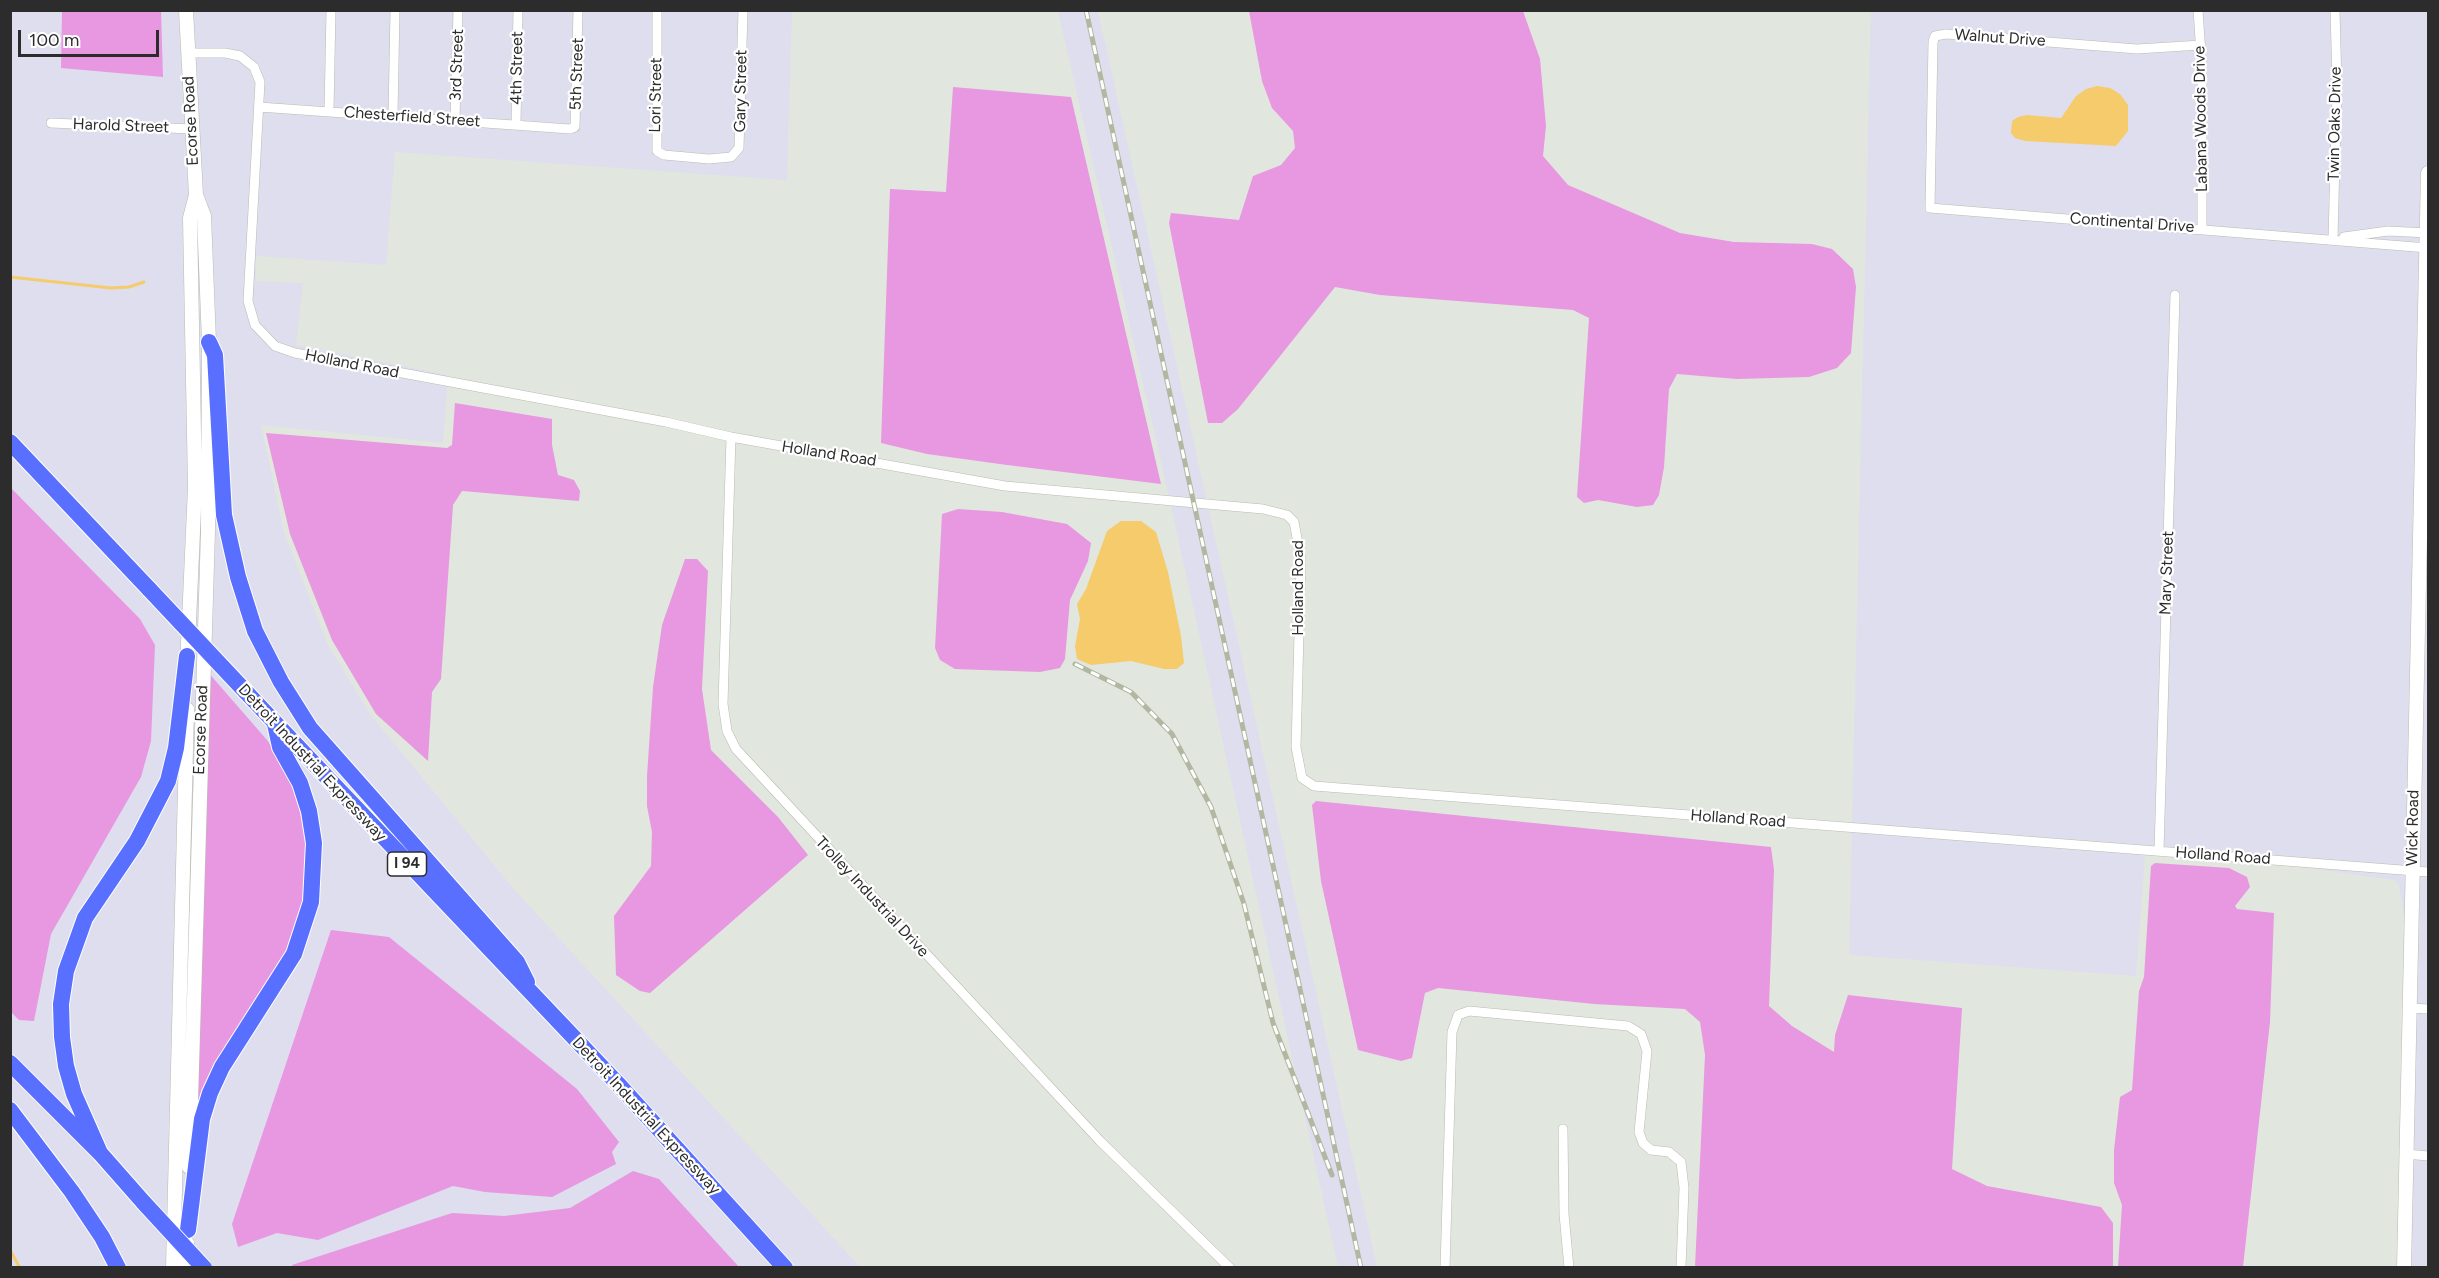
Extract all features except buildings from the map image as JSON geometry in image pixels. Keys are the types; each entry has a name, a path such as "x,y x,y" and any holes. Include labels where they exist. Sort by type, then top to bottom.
{"highway":[{"path":"209,342 215,355 224,514 238,578 255,631 281,682 310,728 517,962 539,1004"},
{"name":"Detroit Industrial Expressway","path":"10,442 539,1004 618,1084 785,1268"},
{"path":"100,1153 75,1094 66,1066 62,1037 62,1004 66,971 85,918 137,841 168,781 176,748 187,656"},
{"path":"188,1230 202,1119 210,1093 222,1067 294,954 311,902 314,843 309,811 300,783 280,747 274,724"},
{"path":"10,1063 100,1153 204,1268"},
{"path":"10,1110 72,1192 102,1237 118,1268"}],"main road":[{"name":"Ecorse Road","path":"186,10 196,195 204,216 209,342 208,530 186,1268"},
{"name":"Wick Road","path":"2404,1268 2428,173"},
{"name":"Ecorse Road","path":"173,1268 186,825 187,656 195,487 190,218 196,195"}],"street":[{"path":"328,111 331,10"},
{"path":"393,116 395,10"},
{"name":"3rd Street","path":"455,120 458,10"},
{"name":"4th Street","path":"516,125 518,10"},
{"name":"5th Street","path":"566,129 575,127 578,10"},
{"name":"Lori Street","path":"657,10 655,145 660,154 684,157"},
{"name":"Gary Street","path":"684,157 725,158 736,154 740,148 743,10"},
{"name":"Labana Woods Drive","path":"2198,10 2201,45 2202,228"},
{"name":"Twin Oaks Drive","path":"2333,238 2337,85 2335,10"},
{"name":"Walnut Drive","path":"1930,208 1933,42 1935,36 1946,34 2137,49 2201,45"},
{"name":"Holland Road","path":"187,53 225,53 245,59 254,67 260,82 248,301 255,325 271,344 295,353 666,422 731,437 1005,486 1263,509 1287,515 1296,529 1301,559 1296,747 1302,778 1317,787 2428,872"},
{"name":"Chesterfield Street","path":"259,107 566,129"},
{"name":"Harold Street","path":"51,123 191,129"},
{"name":"Continental Drive","path":"1930,208 2333,238 2428,248"},
{"name":"Continental Drive","path":"2333,238 2388,231 2428,233"},
{"name":"Mary Street","path":"2159,851 2175,295"},
{"name":"Trolley Industrial Drive","path":"731,437 723,704 727,731 736,749 1100,1141 1230,1268"},
{"path":"2410,1008 2428,1009"},
{"path":"1445,1268 1452,1032 1458,1015 1469,1011 1628,1026 1641,1034 1647,1051 1639,1132 1643,1143 1651,1150 1669,1152 1681,1162 1684,1188 1681,1268"},
{"path":"1563,1129 1564,1214 1569,1268"},
{"path":"2406,1154 2428,1156"}],"shaded area":[{"path":"62,11 161,11 163,77 61,68"},
{"path":"792,11 1058,11 1167,488 1338,1267 860,1267 512,887 370,714 328,645 284,533 261,425 443,443 448,375 296,345 303,283 256,281 256,256 386,265 395,152 787,180"},
{"path":"1098,11 1871,11 1849,955 2136,976 2145,854 2292,866 2394,880 2399,885 2404,918 2397,1267 1377,1267"},
{"path":"1249,11 1523,11 1540,59 1546,126 1543,156 1568,185 1680,233 1734,242 1812,244 1832,249 1853,269 1856,287 1851,353 1837,368 1809,377 1737,379 1677,374 1669,389 1664,467 1659,495 1653,505 1637,507 1598,500 1584,503 1577,497 1589,318 1573,310 1380,295 1335,287 1238,409 1222,423 1208,423 1169,223 1171,213 1239,220 1253,176 1281,165 1295,148 1293,131 1272,108 1262,81"},
{"path":"2097,86 2110,88 2120,94 2128,105 2128,131 2116,146 2025,141 2015,138 2011,133 2012,121 2018,117 2027,115 2061,118 2076,96 2086,89"},
{"path":"953,87 1071,97 1161,484 927,454 881,443 890,189 946,192"},
{"path":"455,403 552,419 552,445 558,475 574,480 580,491 579,501 462,491 453,505 441,679 432,692 428,761 376,714 332,640 290,534 266,433 447,448 452,445"},
{"path":"11,488 140,619 155,645 151,741 141,777 51,934 34,1021 19,1020 10,1011"},
{"path":"958,509 1002,512 1067,524 1091,543 1088,561 1070,600 1065,659 1060,668 1040,672 955,669 940,660 935,648 942,514"},
{"path":"1121,521 1141,521 1156,532 1168,572 1181,636 1184,663 1177,669 1164,669 1131,661 1091,665 1077,659 1075,646 1080,619 1077,604 1086,589 1107,531"},
{"path":"685,559 697,559 708,571 702,689 711,750 778,817 808,855 650,993 640,991 616,975 614,916 651,866 652,832 647,806 647,776 653,687 662,625"},
{"path":"207,671 267,740 280,759 297,798 308,850 304,904 291,945 201,1100 197,1100"},
{"path":"1316,801 1771,847 1774,870 1769,1006 1792,1026 1834,1052 1835,1035 1848,995 1962,1008 1952,1169 1987,1186 2101,1207 2113,1223 2113,1267 1695,1267 1705,1055 1700,1022 1685,1009 1594,1004 1438,988 1425,993 1412,1058 1401,1061 1358,1050 1321,881 1312,805"},
{"path":"2155,863 2229,868 2247,877 2250,887 2235,906 2237,909 2274,913 2270,1022 2243,1267 2118,1267 2122,1205 2114,1183 2114,1150 2120,1097 2132,1090 2139,991 2144,977 2151,866"},
{"path":"331,930 389,937 577,1089 619,1142 612,1152 616,1164 552,1197 485,1192 453,1186 318,1240 277,1233 238,1247 232,1224"},
{"path":"633,1171 659,1179 739,1267 293,1267 292,1265 452,1213 504,1216 570,1208"}],"waterway":[{"path":"10,277 111,288 129,287 144,282"},
{"path":"10,1250 20,1268"}],"railway":[{"path":"1086,10 1361,1268"},
{"path":"1075,664 1131,692 1172,734 1211,807 1244,904 1273,1023 1332,1175"}]}
